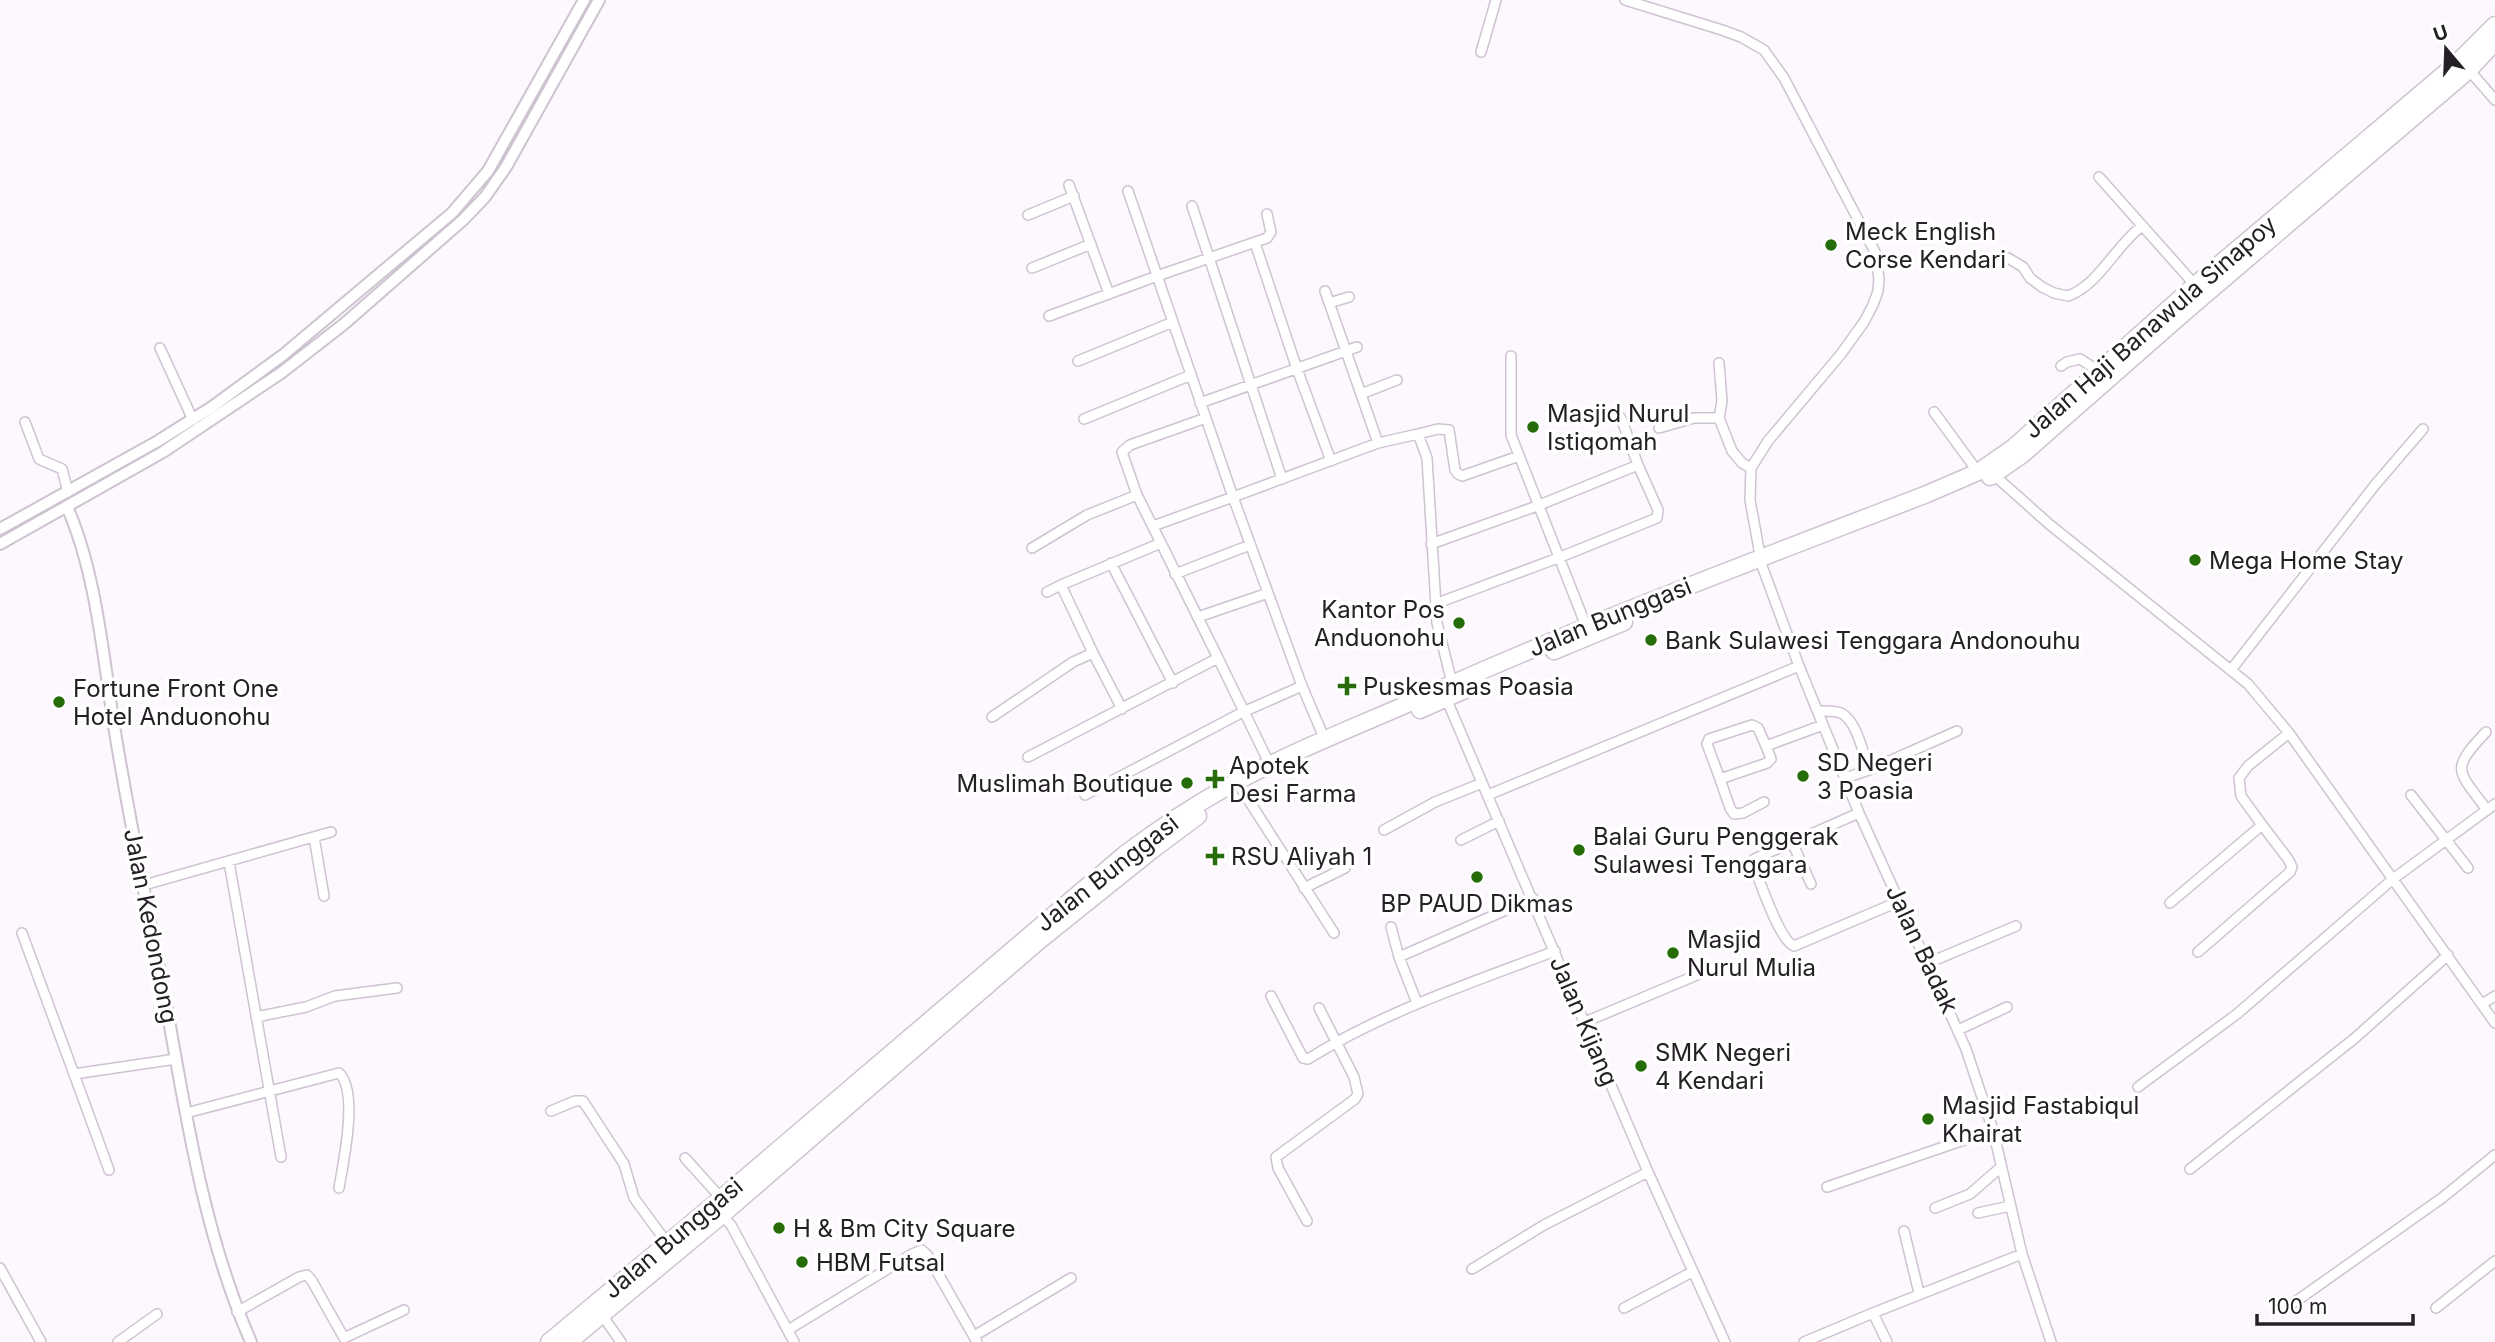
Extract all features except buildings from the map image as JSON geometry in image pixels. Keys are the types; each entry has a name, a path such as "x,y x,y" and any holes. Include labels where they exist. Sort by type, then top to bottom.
{"highway":[{"name":"Jalan Haji Banawula Sinapoy","path":"1761,561 1986,473 2018,451 2469,70 2494,33"},
{"name":"Jalan Haji Banawula Sinapoy","path":"2018,451 2099,371 2195,285 2494,33"},
{"name":"Jalan Bunggasi","path":"1128,860 1242,790 1357,731 1586,626 1761,561"},
{"name":"Jalan Bunggasi","path":"1449,691 1565,647 1761,561"},
{"name":"Jalan Bunggasi","path":"569,1342 602,1315 718,1206 1036,936 1200,803 1270,765 1325,740 1357,731"},
{"name":"Jalan Bunggasi","path":"549,1342 667,1243 718,1206"}],"street":[{"path":"0,529 161,446 192,420 283,355 452,214 478,186 584,0"},
{"path":"0,544 67,507 281,373 361,310 464,219 494,186 599,0"},
{"path":"1481,52 1496,0"},
{"path":"1625,0 1722,30 1764,50 1784,78 1877,259 1878,290 1864,322 1768,442 1751,468 1731,451 1719,418 1722,401 1720,363"},
{"path":"2469,70 2495,100"},
{"path":"2099,177 2195,285"},
{"path":"1069,185 1110,294"},
{"path":"1128,191 1250,545 1325,740"},
{"path":"1028,215 1074,196"},
{"path":"1192,206 1282,479"},
{"path":"1049,316 1268,238 1271,234 1266,214"},
{"path":"2008,258 2023,267 2030,278 2042,287 2067,296 2094,278 2125,239 2142,226"},
{"path":"1255,243 1331,461"},
{"path":"1032,268 1091,244"},
{"path":"1325,291 1378,443"},
{"path":"1329,303 1349,297"},
{"path":"1078,361 1173,321"},
{"path":"1200,403 1357,347"},
{"path":"160,348 192,420"},
{"path":"1511,356 1510,429 1537,506 1586,626"},
{"path":"2061,366 2080,359 2099,371"},
{"path":"1084,419 1191,375"},
{"path":"1361,394 1397,380"},
{"path":"1934,412 1986,473 2248,684 2289,733 2495,1023"},
{"path":"1206,418 1123,449 1123,461 1175,574 1270,765"},
{"path":"1436,604 1658,517 1658,510 1621,418"},
{"path":"1658,428 1695,418 1719,418"},
{"path":"25,422 39,459 62,469 68,492"},
{"path":"2231,670 2375,485 2423,429"},
{"path":"1153,526 1378,443 1418,433 1449,430 1455,470 1462,476 1519,456"},
{"name":"Jalan Kijang","path":"1418,433 1427,458 1439,636 1449,691 1482,783 1648,1172 1725,1342"},
{"path":"1432,544 1537,506 1638,465"},
{"name":"Jalan Badak","path":"1751,468 1750,500 1761,561 1799,666 1845,778 1958,1030 1993,1130 2022,1254 2051,1342"},
{"path":"1032,548 1087,515 1137,495"},
{"name":"Jalan Kedondong","path":"67,507 80,539 94,602 117,746 186,1113 211,1224 237,1312 251,1342"},
{"path":"1047,592 1161,543"},
{"path":"1175,574 1250,545"},
{"path":"1111,563 1173,683"},
{"path":"1061,585 1122,709"},
{"path":"1198,617 1268,593"},
{"path":"992,717 1062,669 1093,653"},
{"path":"1028,757 1219,659"},
{"path":"1488,795 1799,666"},
{"path":"1085,795 1243,712 1302,685"},
{"path":"1818,711 1833,711 1845,716 1852,723 1870,769"},
{"path":"1720,779 1769,762 1771,757 1758,727 1752,725 1709,739 1708,749 1730,808 1734,814 1743,813 1764,802"},
{"path":"1766,746 1823,725"},
{"path":"1845,778 1957,731"},
{"path":"2138,1087 2257,997 2393,879 2491,807 2462,776 2461,765 2464,755 2486,732"},
{"path":"2198,952 2290,872 2292,867 2288,859 2241,796 2239,778 2248,766 2289,733"},
{"path":"1384,830 1435,802 1482,783"},
{"path":"1242,790 1334,933"},
{"path":"2411,795 2468,868"},
{"path":"1860,813 1759,856 1753,861 1776,921 1790,946 1806,943 1900,901"},
{"path":"1461,840 1499,821"},
{"path":"2169,903 2262,825"},
{"path":"144,885 331,832"},
{"path":"314,837 324,896"},
{"path":"1792,842 1811,884"},
{"path":"229,862 281,1157"},
{"path":"1304,888 1345,868"},
{"path":"1399,957 1533,898"},
{"path":"1928,962 2016,926"},
{"path":"1391,927 1399,957 1417,1003"},
{"path":"22,933 109,1170"},
{"path":"1271,996 1303,1058 1308,1059 1336,1040 1417,1003 1555,951"},
{"path":"2190,1169 2345,1046 2448,955"},
{"path":"1585,1022 1704,972"},
{"path":"256,1017 306,1007 335,996 397,988"},
{"path":"2482,1004 2495,996"},
{"path":"1958,1030 2007,1007"},
{"path":"1307,1221 1278,1168 1276,1159 1280,1153 1357,1097 1354,1077 1319,1008"},
{"path":"74,1074 176,1059"},
{"path":"186,1113 335,1073 342,1076 346,1083 349,1124 339,1188"},
{"path":"551,1111 575,1101 583,1101 624,1164 634,1198 667,1243"},
{"path":"1828,1187 1993,1130"},
{"path":"2295,1302 2442,1198 2495,1155"},
{"path":"685,1158 731,1225 794,1342"},
{"path":"1935,1208 1970,1194 2001,1167"},
{"path":"1472,1269 1544,1225 1648,1172"},
{"path":"1978,1213 2010,1206"},
{"path":"1904,1231 1919,1293"},
{"path":"788,1330 922,1250 976,1339 1071,1278"},
{"path":"1804,1342 1919,1293 2022,1254"},
{"path":"2436,1308 2495,1262"},
{"path":"0,1268 41,1342"},
{"path":"1624,1308 1692,1272"},
{"path":"237,1312 307,1275 344,1338 404,1310"},
{"path":"1873,1313 1886,1342"},
{"path":"118,1342 158,1314"},
{"path":"602,1315 621,1342"}],"place":[{"name":"Meck English Corse Kendari","path":"1831,245"},
{"name":"Masjid Nurul Istiqomah","path":"1533,427"},
{"name":"Mega Home Stay","path":"2195,560"},
{"name":"Kantor Pos Anduonohu","path":"1459,623"},
{"name":"Bank Sulawesi Tenggara Andonouhu","path":"1651,640"},
{"name":"Puskesmas Poasia","path":"1347,686"},
{"name":"Fortune Front One Hotel Anduonohu","path":"59,702"},
{"name":"SD Negeri 3 Poasia","path":"1803,776"},
{"name":"Apotek Desi Farma","path":"1215,779"},
{"name":"Muslimah Boutique","path":"1187,783"},
{"name":"Balai Guru Penggerak Sulawesi Tenggara","path":"1579,850"},
{"name":"RSU Aliyah 1","path":"1215,856"},
{"name":"BP PAUD Dikmas","path":"1477,877"},
{"name":"Masjid Nurul Mulia","path":"1673,953"},
{"name":"SMK Negeri 4 Kendari","path":"1641,1066"},
{"name":"Masjid Fastabiqul Khairat","path":"1928,1119"},
{"name":"H & Bm City Square","path":"779,1228"},
{"name":"HBM Futsal","path":"802,1262"}]}
